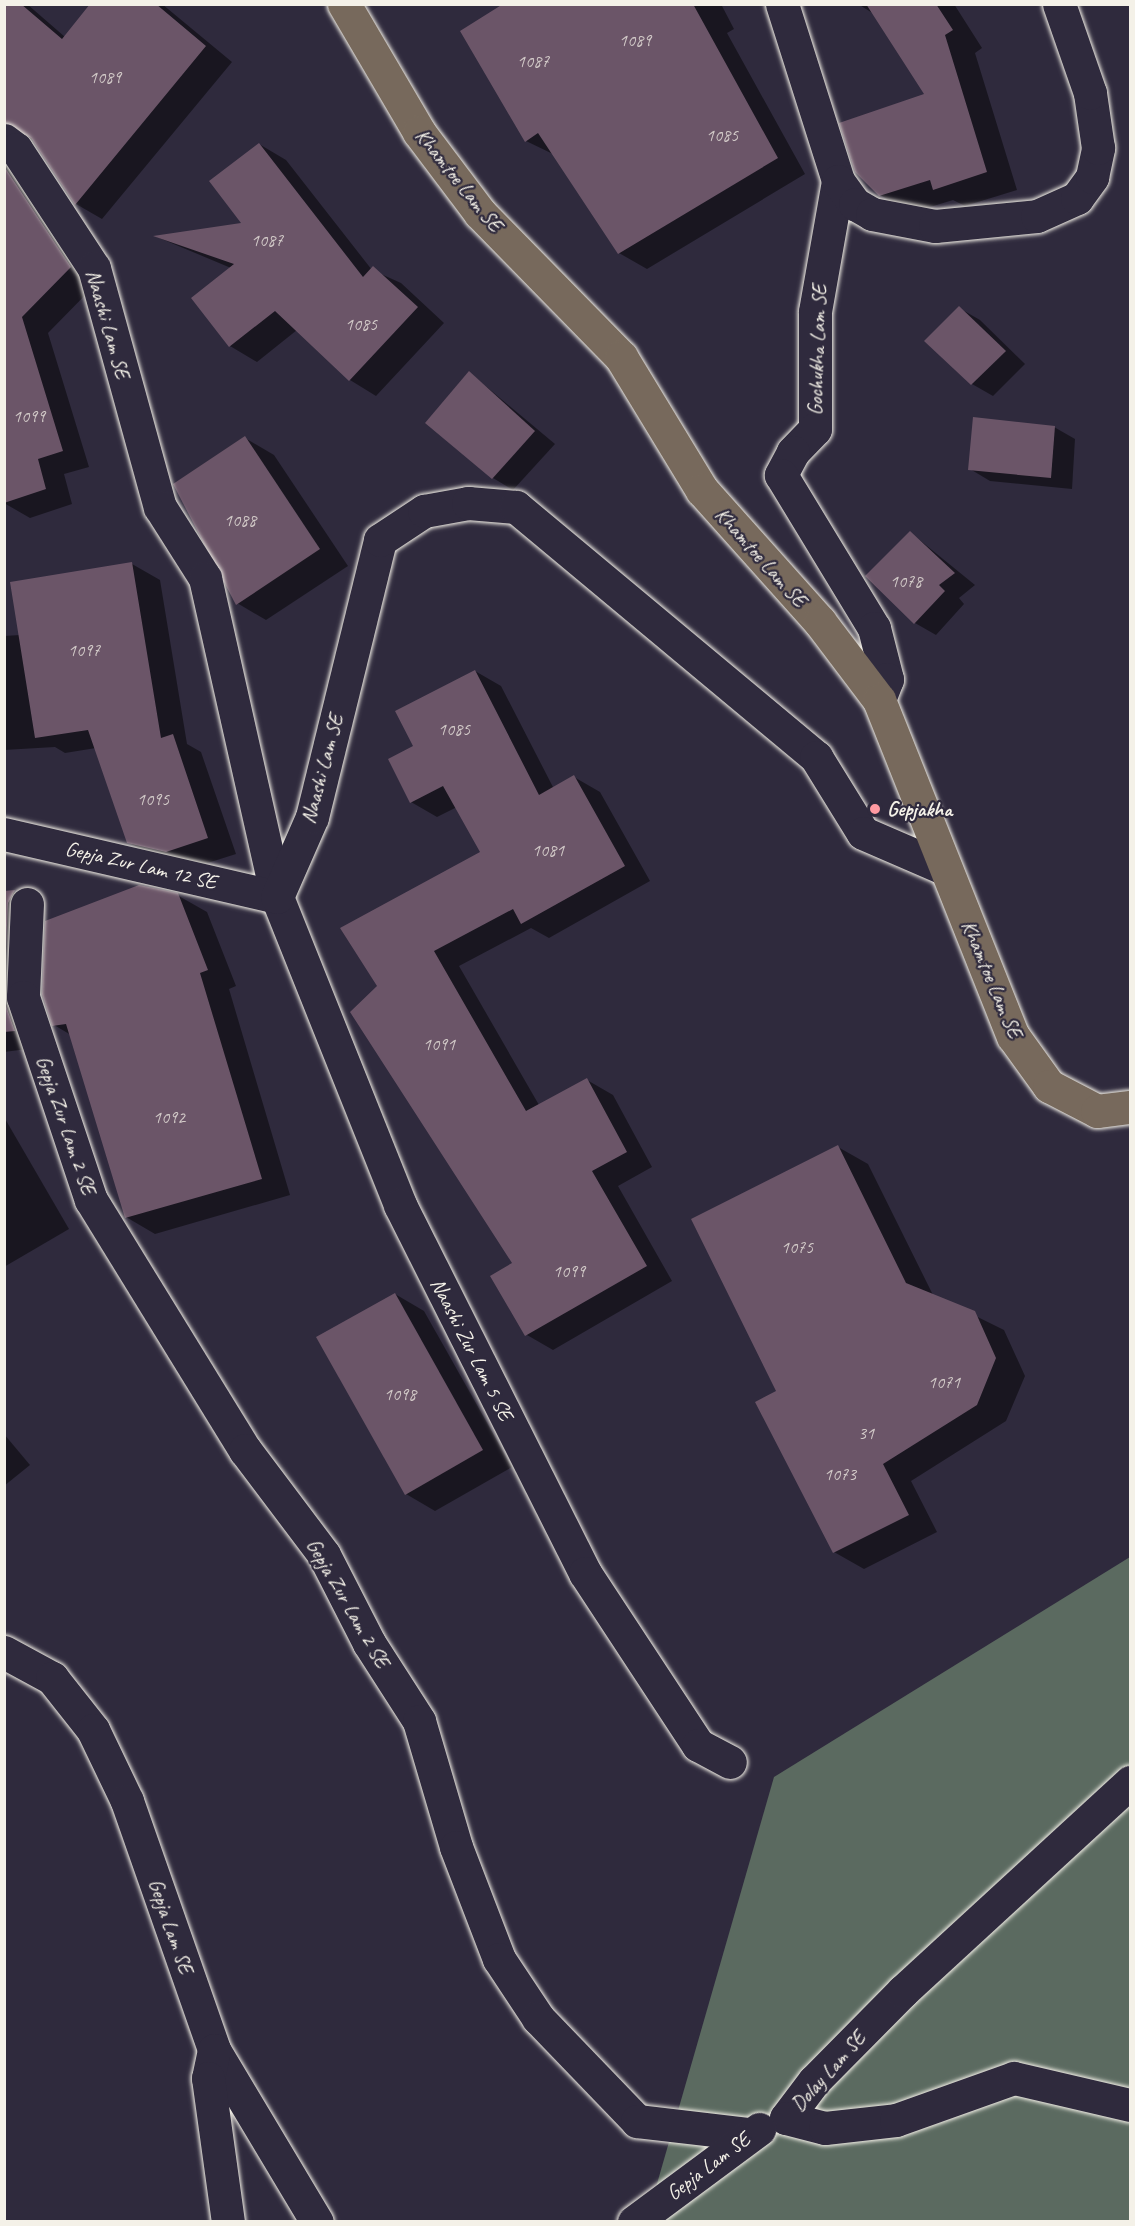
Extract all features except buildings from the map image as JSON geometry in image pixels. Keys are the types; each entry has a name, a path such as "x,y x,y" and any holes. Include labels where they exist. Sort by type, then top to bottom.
{"main road":[{"name":"Khamtoe Lam SE","path":"344,4 419,132 480,213 621,357 702,490 820,622 879,700 1013,1036 1049,1086 1098,1111 1131,1107"}],"street":[{"name":"Gochukha Lam SE","path":"782,4 838,181 815,312 815,429 793,452 781,475 874,628 887,679 879,700"},
{"path":"838,181 855,204 872,214 935,226 1037,216 1077,198 1092,177 1098,148 1090,93 1059,4"},
{"name":"Naashi Lam SE","path":"4,140 16,149 94,268 160,507 205,578 277,897"},
{"name":"Naashi Lam SE","path":"277,897 312,817 380,540 424,511 468,502 516,507 816,757 863,833 946,869"},
{"name":"Gepja Zur Lam 12 SE","path":"4,834 277,897"},
{"name":"Naashi Zur Lam 5 SE","path":"277,897 400,1205 585,1573 698,1745 730,1762"},
{"name":"Gepja Zur Lam 2 SE","path":"27,904 23,997 91,1200 244,1450 324,1555 369,1643 419,1721 456,1847 499,1959 538,2018 637,2121 747,2134"},
{"name":"Gepja Lam SE","path":"4,1652 52,1678 93,1730 127,1801 214,2050 317,2222"},
{"name":"Dolay Lam SE","path":"1131,1782 903,1991 814,2081 786,2118 825,2128 896,2120 1014,2078 1131,2105"},
{"path":"214,2050 208,2078 228,2222"},
{"name":"Gepja Lam SE","path":"634,2222 747,2134 786,2118"}],"green space":[{"path":"1130,1557 1130,2221 646,2222 774,1777"}],"place":[{"name":"Gepjakha","path":"875,809"}]}
